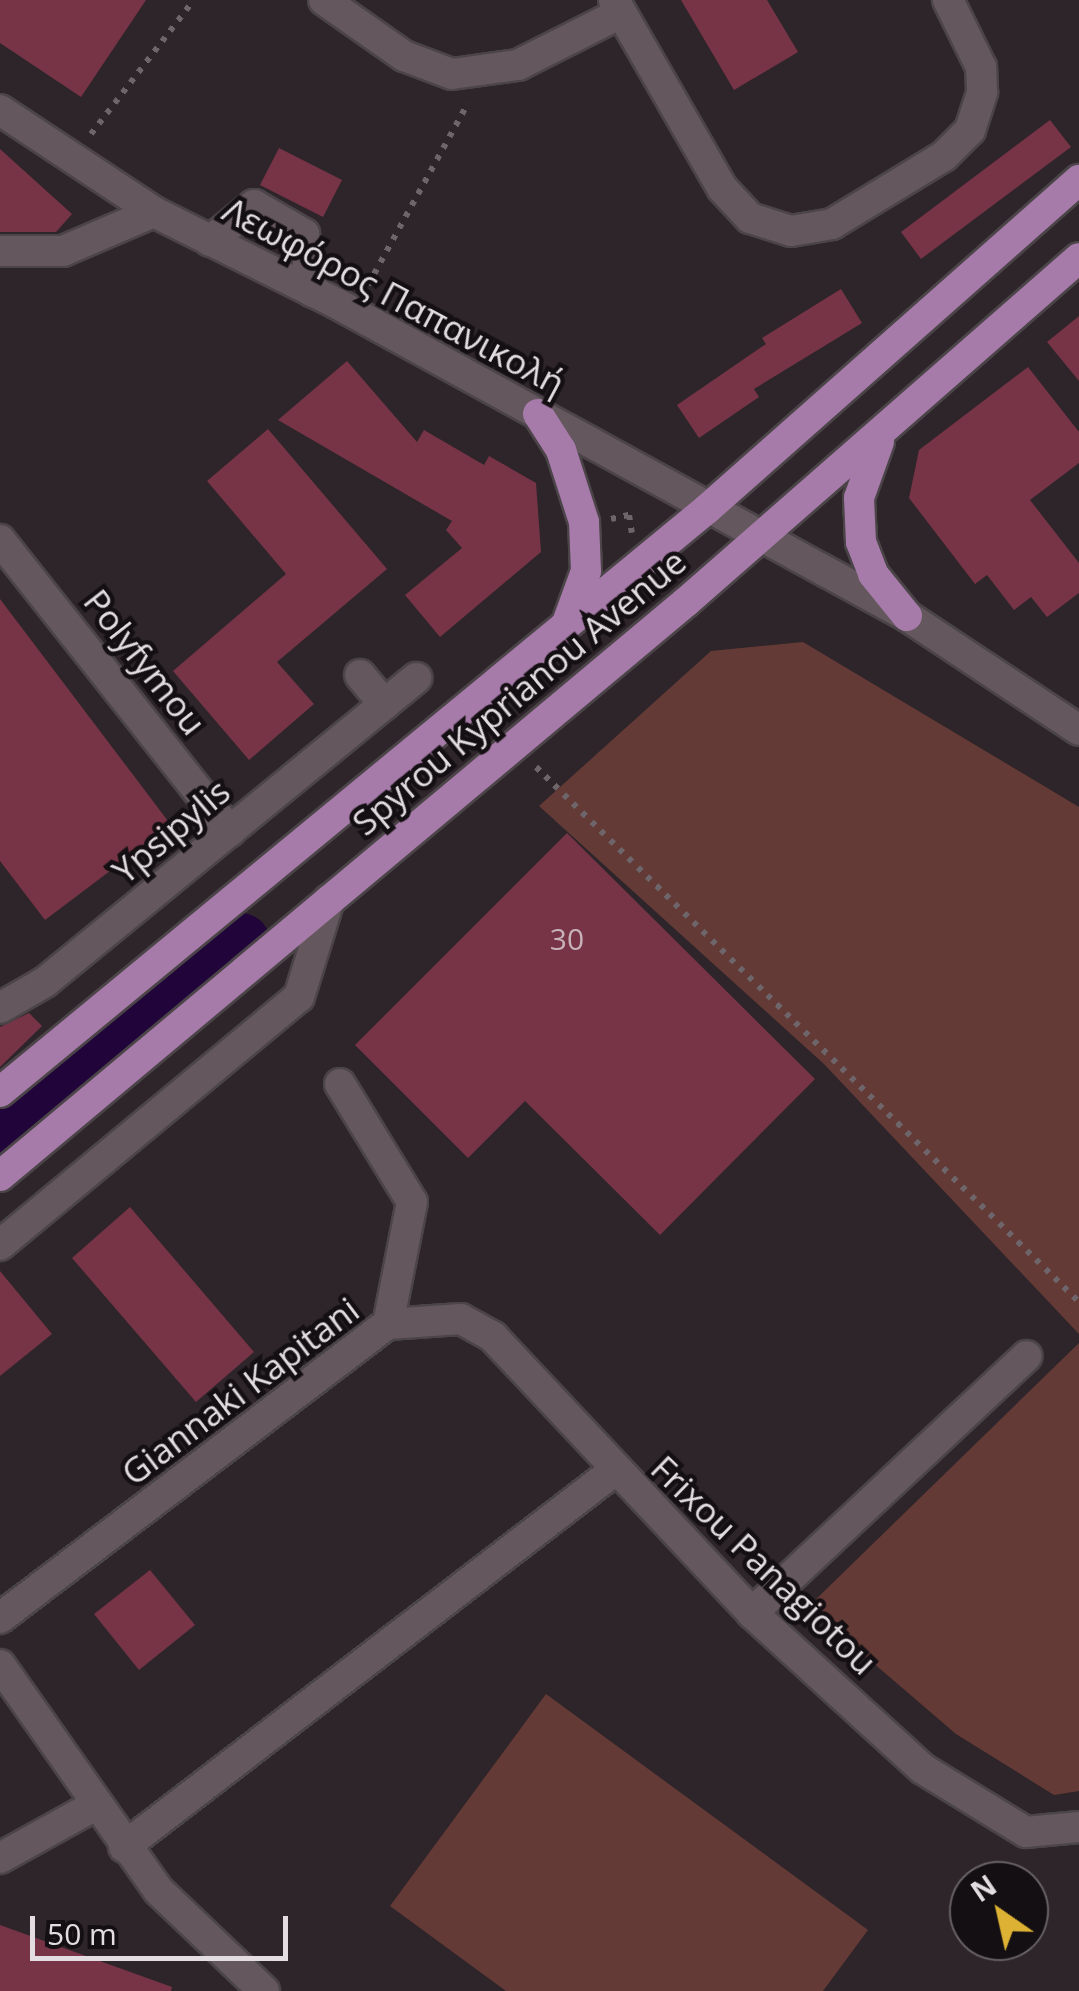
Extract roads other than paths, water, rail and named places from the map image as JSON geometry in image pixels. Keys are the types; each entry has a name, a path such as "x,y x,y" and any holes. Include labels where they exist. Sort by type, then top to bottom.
{"main road":[{"name":"Spyrou Kyprianou Avenue","path":"0,1092 706,509 1079,180"},
{"name":"Spyrou Kyprianou Avenue","path":"0,1176 760,538 1079,258"},
{"path":"538,414 569,468 587,541 586,571 566,625"},
{"path":"889,427 862,481 859,528 872,574 907,616"}],"street":[{"path":"324,0 425,66 484,73 540,56 617,7 722,188 770,229 832,224 944,156 970,130 979,109 978,56 948,0"},
{"name":"Λεωφόρος Παπανικολή","path":"0,110 70,162 154,212 353,312 907,616 1075,720"},
{"path":"210,241 254,206 304,234 312,291"},
{"path":"0,251 63,251 154,212"},
{"name":"Polyfymou","path":"0,540 230,831"},
{"path":"360,674 384,704"},
{"name":"Ypsipylis","path":"0,1008 45,982 416,678"},
{"path":"0,1245 299,997 330,900"},
{"path":"340,1084 412,1202 388,1324"},
{"name":"Giannaki Kapitani","path":"0,1618 388,1324 460,1319 493,1337 614,1471"},
{"path":"752,1613 1027,1356"},
{"name":"Frixou Panagiotou","path":"124,1847 614,1471 752,1613 924,1769 1026,1832 1079,1827"},
{"path":"0,1665 124,1847 206,1941 264,1991"},
{"path":"0,1858 94,1806"}],"waterway":[{"path":"0,1148 240,944"}]}
